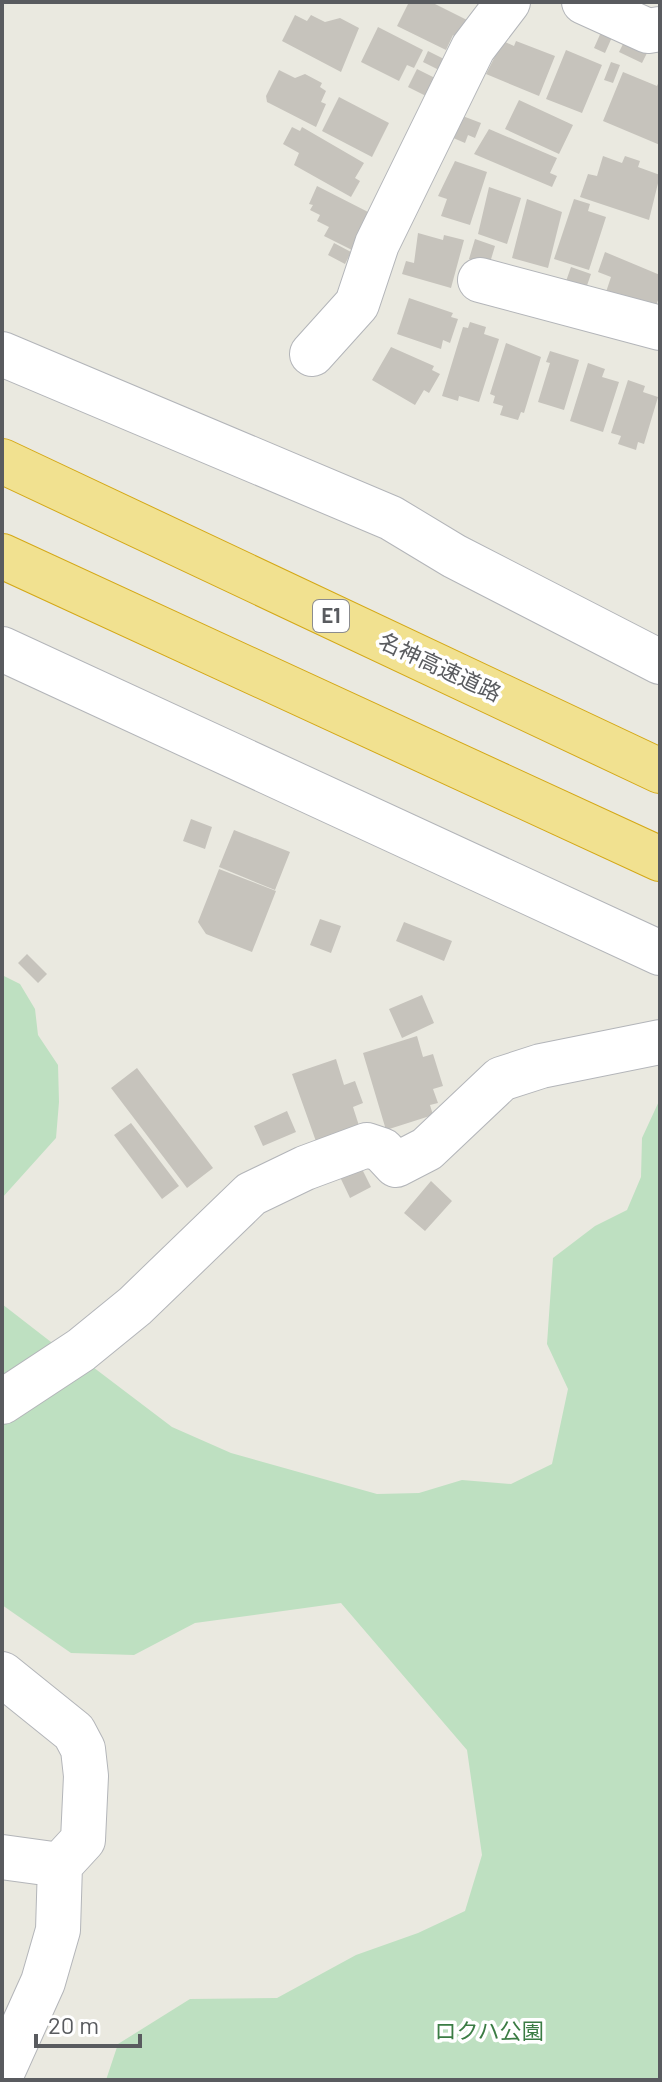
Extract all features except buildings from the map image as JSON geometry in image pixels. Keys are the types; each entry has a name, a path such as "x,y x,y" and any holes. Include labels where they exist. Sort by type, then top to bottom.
{"highway":[{"name":"名神高速道路","path":"2,461 660,771"},
{"path":"2,556 660,859"}],"street":[{"path":"312,354 357,304 377,244 473,48 508,2"},
{"path":"584,2 648,31 660,29"},
{"path":"480,280 660,328"},
{"path":"2,354 391,518 454,556 660,662"},
{"path":"2,649 660,953"},
{"path":"2,1402 81,1350 135,1306 251,1194 305,1168 367,1145 382,1150 396,1165 427,1149 501,1079 541,1066 660,1042"},
{"path":"2,1674 74,1732 83,1749 83,1840 60,1865 58,1930 43,1982 2,2073"},
{"path":"2,1857 60,1865"}],"green space":[{"path":"2,975 20,984 35,1009 38,1035 58,1065 59,1102 56,1138 2,1198"},
{"name":"ロクハ公園","path":"660,1099 660,2080 106,2080 118,2044 190,1999 277,1998 356,1955 418,1933 465,1911 482,1855 467,1750 341,1603 195,1623 134,1655 71,1653 2,1605 2,1304 51,1342 85,1361 172,1427 231,1453 377,1494 419,1493 462,1480 511,1484 552,1464 568,1389 547,1344 553,1258 595,1226 627,1210 641,1177 642,1138"}]}
